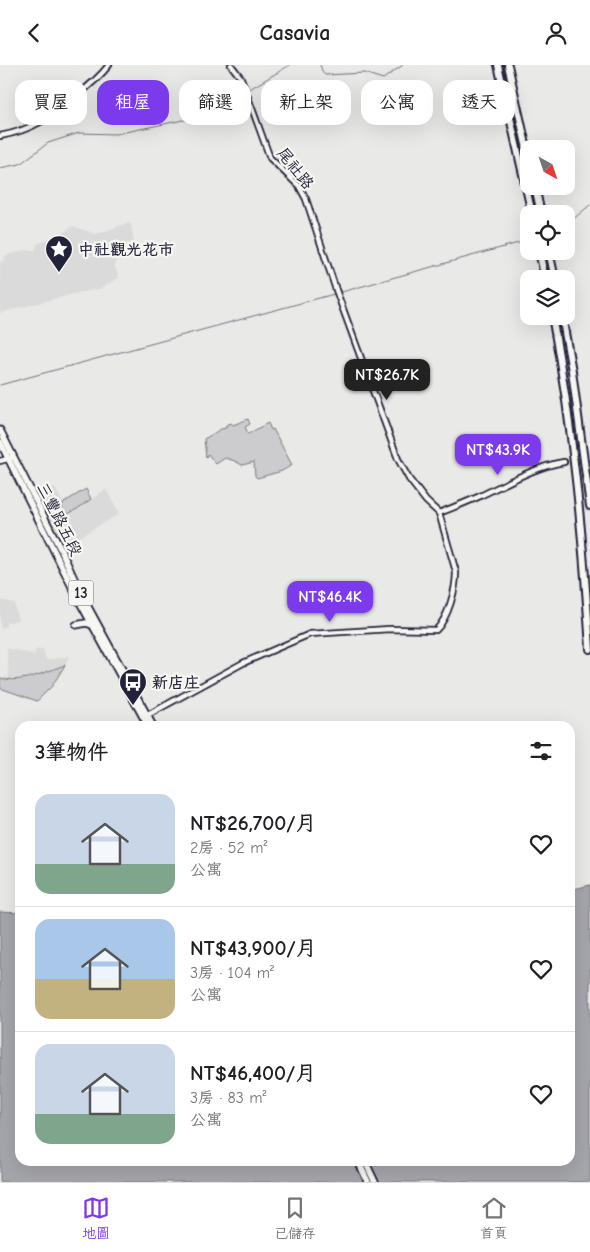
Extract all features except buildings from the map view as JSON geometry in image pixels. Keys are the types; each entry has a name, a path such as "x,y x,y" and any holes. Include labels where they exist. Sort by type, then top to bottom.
{"highway":[{"path":"498,65 530,205"},
{"path":"508,65 525,140"},
{"path":"553,325 575,463 590,649"},
{"path":"564,325 572,371 590,506"}],"main road":[{"name":"三豐路五段","path":"0,430 11,458 92,625 149,721"},
{"name":"三豐路五段","path":"0,441 11,458 146,721"},
{"path":"76,625 82,623 92,625"},
{"path":"360,1166 368,1182"},
{"path":"367,1166 374,1182"}],"street":[{"path":"0,136 28,130 56,114 94,83 109,65"},
{"name":"尾社路","path":"231,65 241,78 270,158 299,186 306,199 336,290 398,459 422,495 439,513"},
{"path":"0,461 11,458"},
{"path":"145,717 243,663 310,634 390,629 436,630 441,625 454,593 456,582 456,572 439,513 470,501 534,469 550,464 564,463"}],"shaded area":[{"name":"中社觀光花市","path":"129,223 131,224 134,242 117,246 115,267 119,278 99,289 0,313 0,262 5,260 4,256 26,250 35,250 37,244 73,226 96,234"},
{"path":"248,419 250,424 245,427 248,434 268,423 292,465 282,471 257,478 255,476 254,462 242,465 225,458 216,464 208,454 206,457 204,439 226,428 226,425 231,423 233,425"},
{"path":"55,488 63,503 64,515 77,509 106,489 119,514 65,545 59,538 33,492"},
{"path":"86,489 91,499 64,516 62,511 63,503"},
{"path":"0,600 14,603 18,620 6,623 6,627 0,628"},
{"path":"7,648 35,655 35,650 43,649 46,660 69,656 65,665 55,670 33,677 9,680"},
{"path":"65,665 52,686 37,701 0,688 0,678 25,678"},
{"path":"590,885 590,1182 0,1182 0,912 15,913 15,1166 575,1166 575,889"}],"waterway":[{"path":"251,88 290,65"},
{"path":"320,65 325,75 364,73 383,79 403,65"},
{"path":"0,168 20,164 48,143 79,133 116,134 179,121"},
{"path":"575,218 590,205"},
{"path":"338,293 520,242"},
{"path":"0,385 334,294"}],"tunnel":[{"path":"564,462 590,457"}],"place":[{"name":"中社觀光花市","path":"59,273"},
{"name":"新店庄","path":"133,706"}]}
